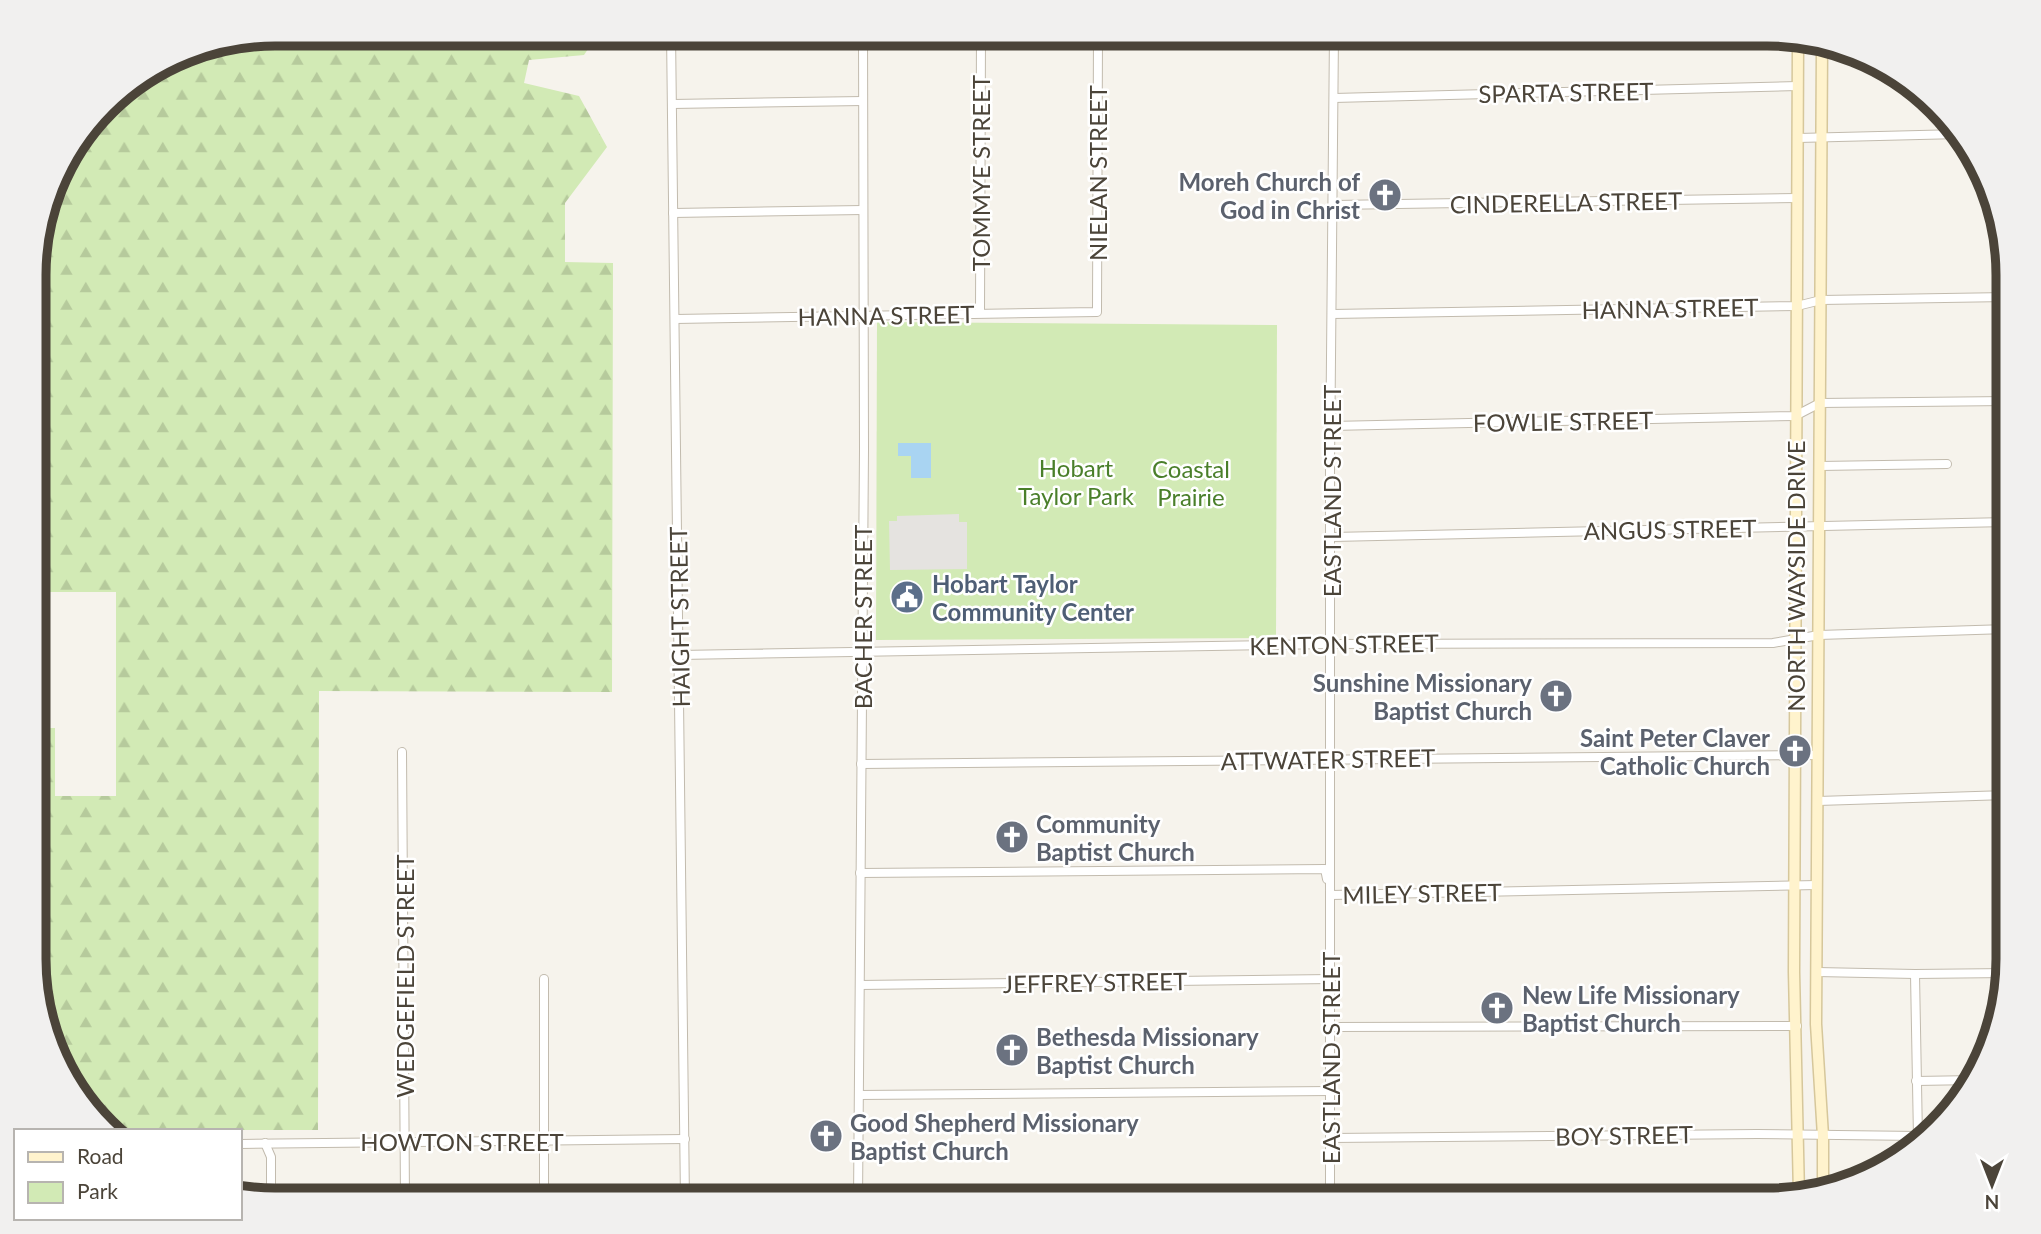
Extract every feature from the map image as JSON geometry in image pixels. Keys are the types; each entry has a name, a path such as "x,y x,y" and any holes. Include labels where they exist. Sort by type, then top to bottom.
{"main road":[{"name":"NORTH WAYSIDE DRIVE","path":"1798,47 1794,972 1800,1186"},
{"name":"NORTH WAYSIDE DRIVE","path":"1822,52 1816,1024 1823,1181"},
{"path":"1794,972 1816,972"}],"street":[{"name":"HAIGHT STREET","path":"671,46 685,1188"},
{"name":"BACHER STREET","path":"858,1188 864,450 863,46"},
{"name":"TOMMYE STREET","path":"980,313 981,46"},
{"name":"NIELAN STREET","path":"1097,312 1098,46"},
{"name":"EASTLAND STREET","path":"1330,1188 1334,46"},
{"name":"SPARTA STREET","path":"1334,98 1798,86"},
{"path":"672,104 863,101"},
{"path":"1798,138 1947,134"},
{"name":"CINDERELLA STREET","path":"1334,205 1797,198"},
{"path":"673,213 863,210"},
{"name":"HANNA STREET","path":"1332,314 1797,306 1821,300 1995,297"},
{"name":"HANNA STREET","path":"675,319 1097,312"},
{"path":"1795,416 1820,403 1995,401"},
{"name":"FOWLIE STREET","path":"1331,426 1795,416"},
{"path":"1820,466 1947,464"},
{"name":"ANGUS STREET","path":"1332,537 1995,522"},
{"name":"KENTON STREET","path":"680,655 1331,644 1773,643 1819,635 1995,629"},
{"name":"WEDGEFIELD STREET","path":"402,752 405,1188"},
{"name":"ATTWATER STREET","path":"861,764 1818,755"},
{"path":"1818,800 1995,795"},
{"name":"MILEY STREET","path":"860,873 1325,869 1331,895 1817,885"},
{"path":"1816,972 1995,973"},
{"path":"1915,974 1918,1131"},
{"path":"544,979 544,1188"},
{"name":"JEFFREY STREET","path":"860,985 1331,979"},
{"path":"1331,1027 1797,1026"},
{"path":"1916,1081 1961,1080"},
{"path":"859,1096 1331,1091"},
{"name":"BOY STREET","path":"1331,1138 1757,1134 1911,1137"},
{"name":"HOWTON STREET","path":"242,1144 685,1139"},
{"path":"265,1143 271,1157 271,1188"}],"green space":[{"path":"590,46 584,55 529,60 524,83 579,96 607,147 565,203 565,262 613,263 612,692 319,691 318,1130 120,1129 84,1087 69,1061 58,1033 47,990 46,728 55,728 55,796 116,796 116,592 46,592 47,244 63,187 76,160 102,123 123,102 173,69 215,53 244,47"},
{"name":"Hobart Taylor Park","path":"877,322 1277,325 1276,638 876,640"}],"shaded area":[{"path":"959,514 959,522 967,522 967,569 890,570 889,521 897,521 897,516"}],"water":[{"path":"898,443 931,443 931,478 911,478 911,456 898,456"}],"place":[{"name":"Moreh Church of God in Christ","path":"1385,195"},
{"name":"Hobart Taylor Community Center","path":"907,597"},
{"name":"Sunshine Missionary Baptist Church","path":"1556,696"},
{"name":"Saint Peter Claver Catholic Church","path":"1795,751"},
{"name":"Community Baptist Church","path":"1012,837"},
{"name":"New Life Missionary Baptist Church","path":"1497,1008"},
{"name":"Bethesda Missionary Baptist Church","path":"1012,1050"},
{"name":"Good Shepherd Missionary Baptist Church","path":"826,1136"}],"park label":[{"name":"Coastal Prairie","path":"1191,482"}]}
